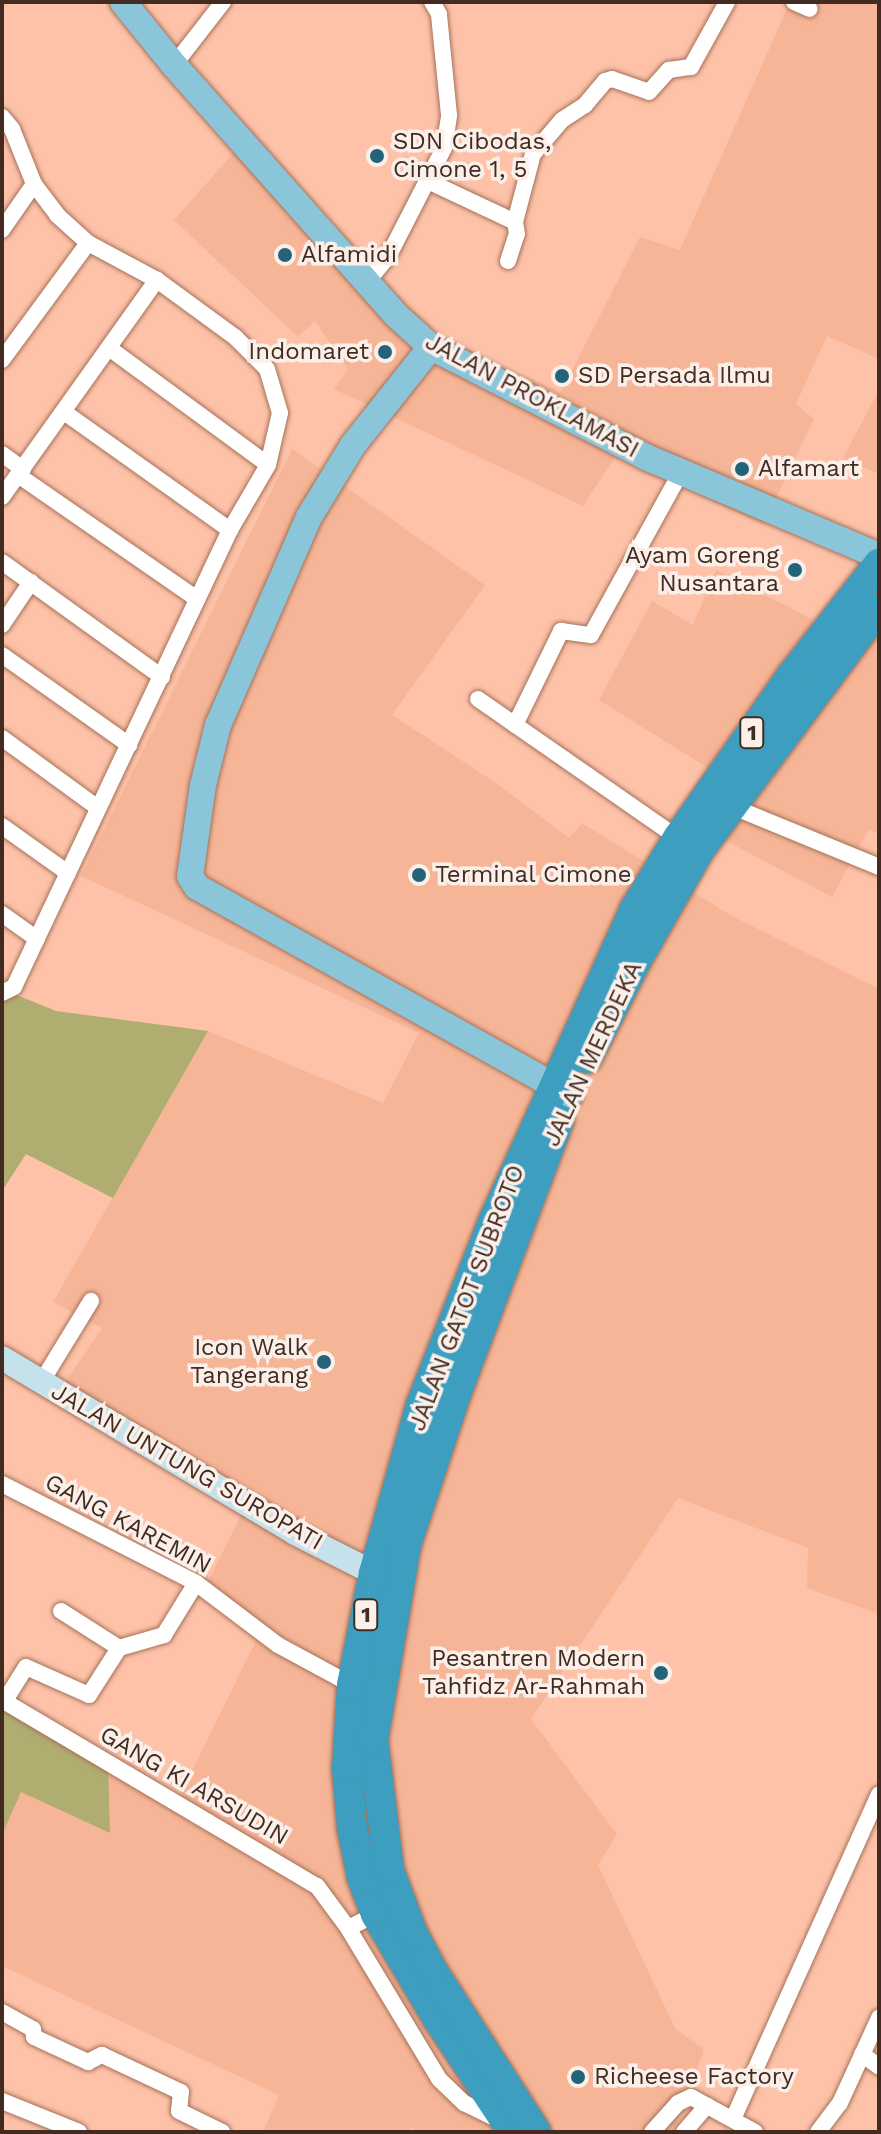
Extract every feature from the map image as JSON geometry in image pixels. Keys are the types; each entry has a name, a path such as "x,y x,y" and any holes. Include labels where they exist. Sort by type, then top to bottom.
{"highway":[{"name":"JALAN GATOT SUBROTO","path":"510,2128 438,2019 376,1914 362,1877 352,1828 347,1769 352,1685 374,1573 421,1405 493,1222 561,1091 635,909 678,838 793,674 879,564"},
{"name":"JALAN MERDEKA","path":"536,2132 432,1970 408,1923 389,1870 373,1740 406,1545 561,1091 700,849 879,608"}],"main road":[{"name":"JALAN PROKLAMASI","path":"123,2 174,65 396,315 431,347 681,472 879,556"},
{"name":"JALAN MERDEKA","path":"431,347 353,445 309,517 218,725 203,785 190,876 197,887 561,1091"}],"street":[{"path":"174,65 223,2"},
{"path":"368,281 389,255 430,182 444,148 449,115 439,14 432,2"},
{"path":"508,261 517,234 515,222 533,154 562,120 585,105 608,79 643,93 652,90 672,69 691,67 727,2"},
{"path":"2,117 12,129 34,184 57,215 88,243 157,280 235,337 267,369 280,413 268,465 230,530 14,987 2,993"},
{"path":"430,182 515,222"},
{"path":"2,230 34,184"},
{"path":"2,360 88,243"},
{"path":"2,497 157,280"},
{"path":"109,348 268,465"},
{"path":"64,412 230,530"},
{"path":"2,454 20,472 197,599"},
{"path":"515,725 561,631 591,635 681,472"},
{"path":"2,562 162,677"},
{"path":"2,625 31,582"},
{"path":"2,655 129,745"},
{"path":"478,699 678,838"},
{"path":"2,738 98,808"},
{"path":"733,807 879,867"},
{"path":"2,826 68,873"},
{"path":"2,914 37,939"},
{"path":"42,1381 91,1301"},
{"name":"JALAN UNTUNG SUROPATI","path":"2,1358 295,1533 374,1573"},
{"name":"GANG KAREMIN","path":"2,1484 196,1583 278,1645 352,1685"},
{"path":"3,1701 26,1667 89,1695 119,1648 164,1635 196,1583"},
{"path":"61,1611 119,1648"},
{"name":"GANG KI ARSUDIN","path":"3,1701 304,1878 328,1896 439,2079 464,2103 510,2128"},
{"path":"733,2119 879,1794"},
{"path":"348,1928 376,1914"},
{"path":"2,2012 33,2029 34,2037 88,2062 102,2055 181,2092 179,2111 222,2132"},
{"path":"818,2132 840,2103 879,2018"},
{"path":"862,2054 879,2067"},
{"path":"652,2132 678,2103 691,2097 755,2132"},
{"path":"2,2101 79,2132"},
{"path":"684,2132 707,2106"}],"shaded area":[{"path":"790,2 879,2 879,359 827,336 796,404 814,419 763,525 617,454 583,506 334,389 348,369 315,321 298,337 174,220 253,131 340,245 405,320 561,392 640,237 680,250"},
{"path":"879,390 879,474 843,458"},
{"path":"292,449 485,585 392,715 493,781 569,838 582,823 732,916 879,989 879,1614 807,1588 808,1548 678,1498 531,1719 617,1834 598,1865 675,2028 704,2050 674,2132 418,2132 412,2127 409,2132 263,2132 279,2095 2,1966 2,1835 20,1791 110,1832 108,1760 177,1801 258,1637 203,1591 247,1503 53,1400 102,1328 53,1302 208,1031 383,1103 419,1033 81,876"},
{"path":"879,546 879,834 869,829 832,897 676,814 708,768 599,700 652,601 693,625 716,570 820,623"},
{"path":"2,989 56,1011 208,1031 113,1198 26,1154 2,1191"},
{"path":"2,1705 108,1760 110,1833 21,1792 2,1835"}],"place":[{"name":"SDN Cibodas, Cimone 1, 5","path":"377,156"},
{"name":"Alfamidi","path":"285,255"},
{"name":"Indomaret","path":"385,352"},
{"name":"SD Persada Ilmu","path":"562,376"},
{"name":"Alfamart","path":"742,469"},
{"name":"Ayam Goreng Nusantara","path":"795,570"},
{"name":"Terminal Cimone","path":"419,875"},
{"name":"Icon Walk Tangerang","path":"324,1362"},
{"name":"Pesantren Modern Tahfidz Ar-Rahmah","path":"661,1673"},
{"name":"Richeese Factory","path":"578,2077"}]}
